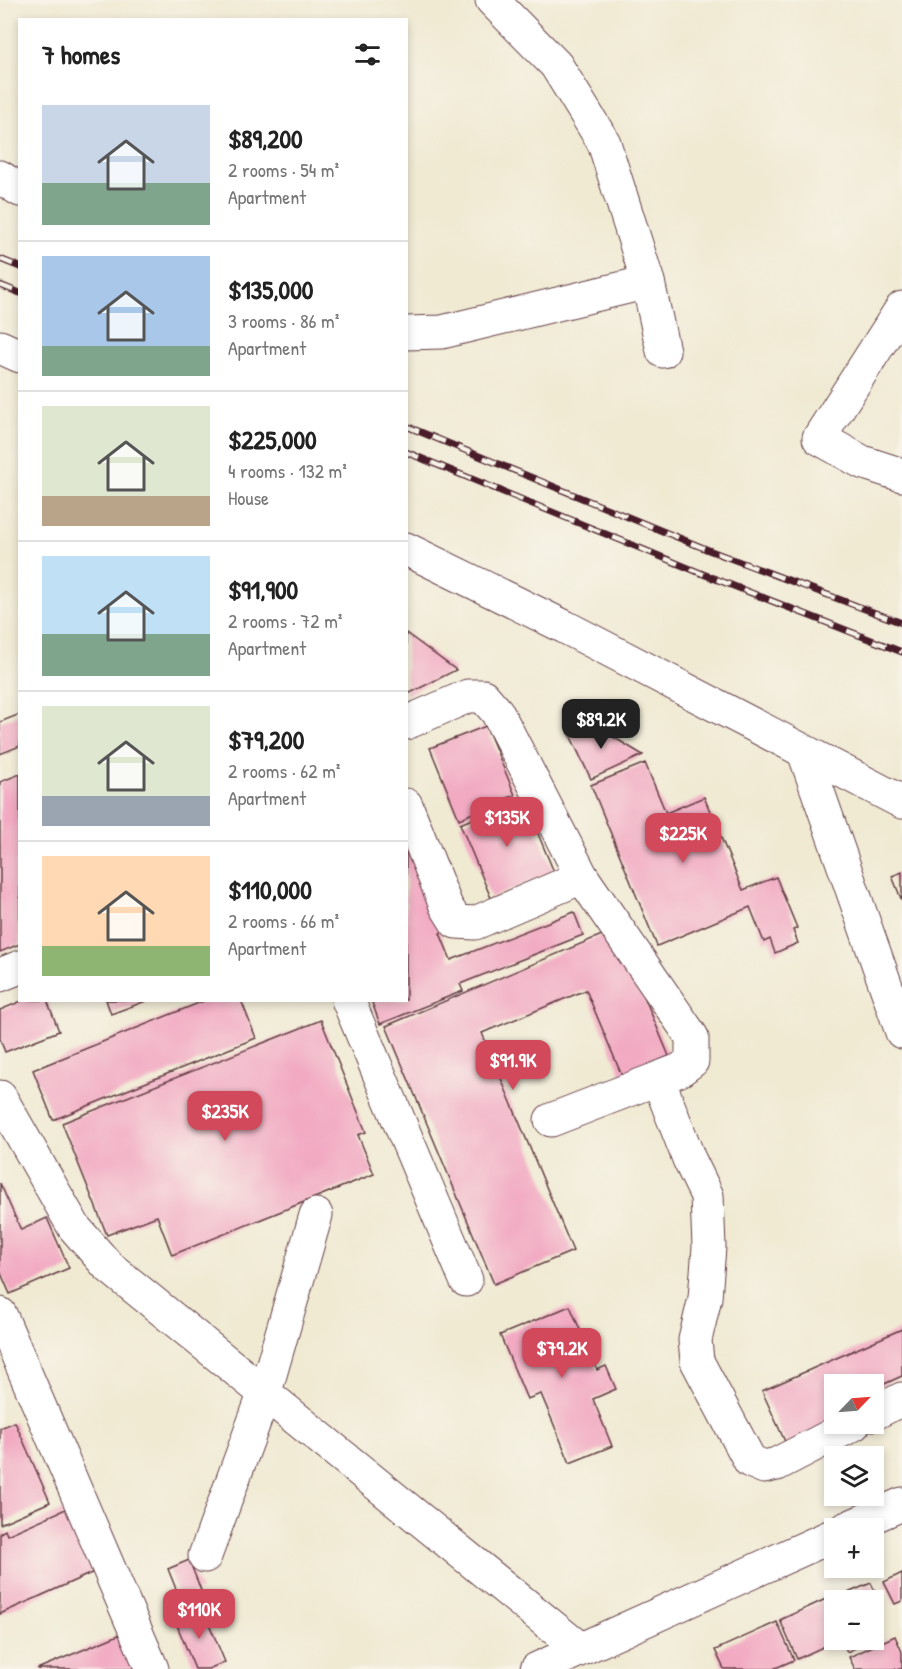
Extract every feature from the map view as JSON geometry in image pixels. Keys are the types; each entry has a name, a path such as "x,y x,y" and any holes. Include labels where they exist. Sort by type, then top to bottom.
{"main road":[{"path":"492,0 556,65 604,144 648,282 663,351"},
{"path":"0,177 18,189"},
{"path":"408,333 442,333 648,282"},
{"path":"902,308 819,438 862,462 902,475"},
{"path":"0,347 18,355"},
{"path":"408,550 565,627 902,802"},
{"path":"408,722 468,696 483,696 497,712 582,877 692,1037 692,1061 680,1070 551,1120"},
{"path":"804,752 902,1032"},
{"path":"408,810 446,906 456,922 475,923 582,877"},
{"path":"0,975 18,968"},
{"path":"349,1002 466,1280"},
{"path":"658,1078 689,1159 706,1196 709,1247 705,1298 695,1340 697,1361 750,1461 764,1467 777,1464 835,1434"},
{"path":"0,1097 74,1227 108,1266 580,1649"},
{"path":"205,1556 265,1392 316,1215"},
{"path":"0,1314 152,1669"},
{"path":"884,1408 902,1399"},
{"path":"870,1518 902,1504"},
{"path":"537,1669 824,1539"}],"building":[{"path":"408,634 456,670 408,694"},
{"path":"18,715 18,747 0,754 0,722"},
{"path":"590,723 643,755 591,779 569,733"},
{"path":"486,726 515,795 459,819 430,748"},
{"path":"645,763 666,813 704,797 743,890 776,877 797,928 793,930 798,943 775,953 770,939 764,942 750,907 657,946 591,785"},
{"path":"18,775 18,945 0,952 0,782"},
{"path":"523,798 554,872 491,898 460,824"},
{"path":"408,841 444,931 440,933 451,960 574,912 583,935 460,984 463,991 380,1024 372,1002 408,1002"},
{"path":"902,872 902,901 892,876"},
{"path":"616,929 669,1056 622,1076 586,990 482,1033 573,1251 494,1284 386,1026"},
{"path":"19,1002 48,1002 59,1031 5,1052 0,1039 0,1010"},
{"path":"107,1002 143,1002 111,1014"},
{"path":"201,1002 242,1002 256,1038 53,1120 33,1070"},
{"path":"321,1020 366,1132 358,1135 374,1174 172,1255 157,1216 107,1235 62,1123"},
{"path":"0,1183 21,1230 47,1218 69,1268 10,1294 0,1271"},
{"path":"570,1306 597,1370 606,1366 616,1389 593,1399 612,1446 570,1463 541,1394 527,1399 500,1335"},
{"path":"902,1329 902,1376 884,1384 884,1374 824,1374 824,1429 787,1446 762,1391"},
{"path":"15,1422 50,1502 0,1524 0,1428"},
{"path":"77,1504 105,1567 0,1614 0,1533 5,1530 7,1535"},
{"path":"189,1560 201,1590 180,1599 168,1569"},
{"path":"902,1573 902,1601 895,1604 884,1582"},
{"path":"871,1583 874,1590 855,1590"},
{"path":"824,1600 824,1646 797,1659 780,1620"},
{"path":"202,1607 225,1662 208,1669 195,1669 174,1618"},
{"path":"777,1622 794,1660 773,1669 724,1669 715,1650"},
{"path":"121,1634 136,1669 37,1669"},
{"path":"895,1636 902,1652 902,1669 855,1669 849,1657 864,1650 884,1650 884,1641"}],"railway":[{"path":"0,259 18,266"},
{"path":"0,285 18,292"},
{"path":"408,427 711,551 902,623"},
{"path":"408,453 703,574 902,652"}]}
